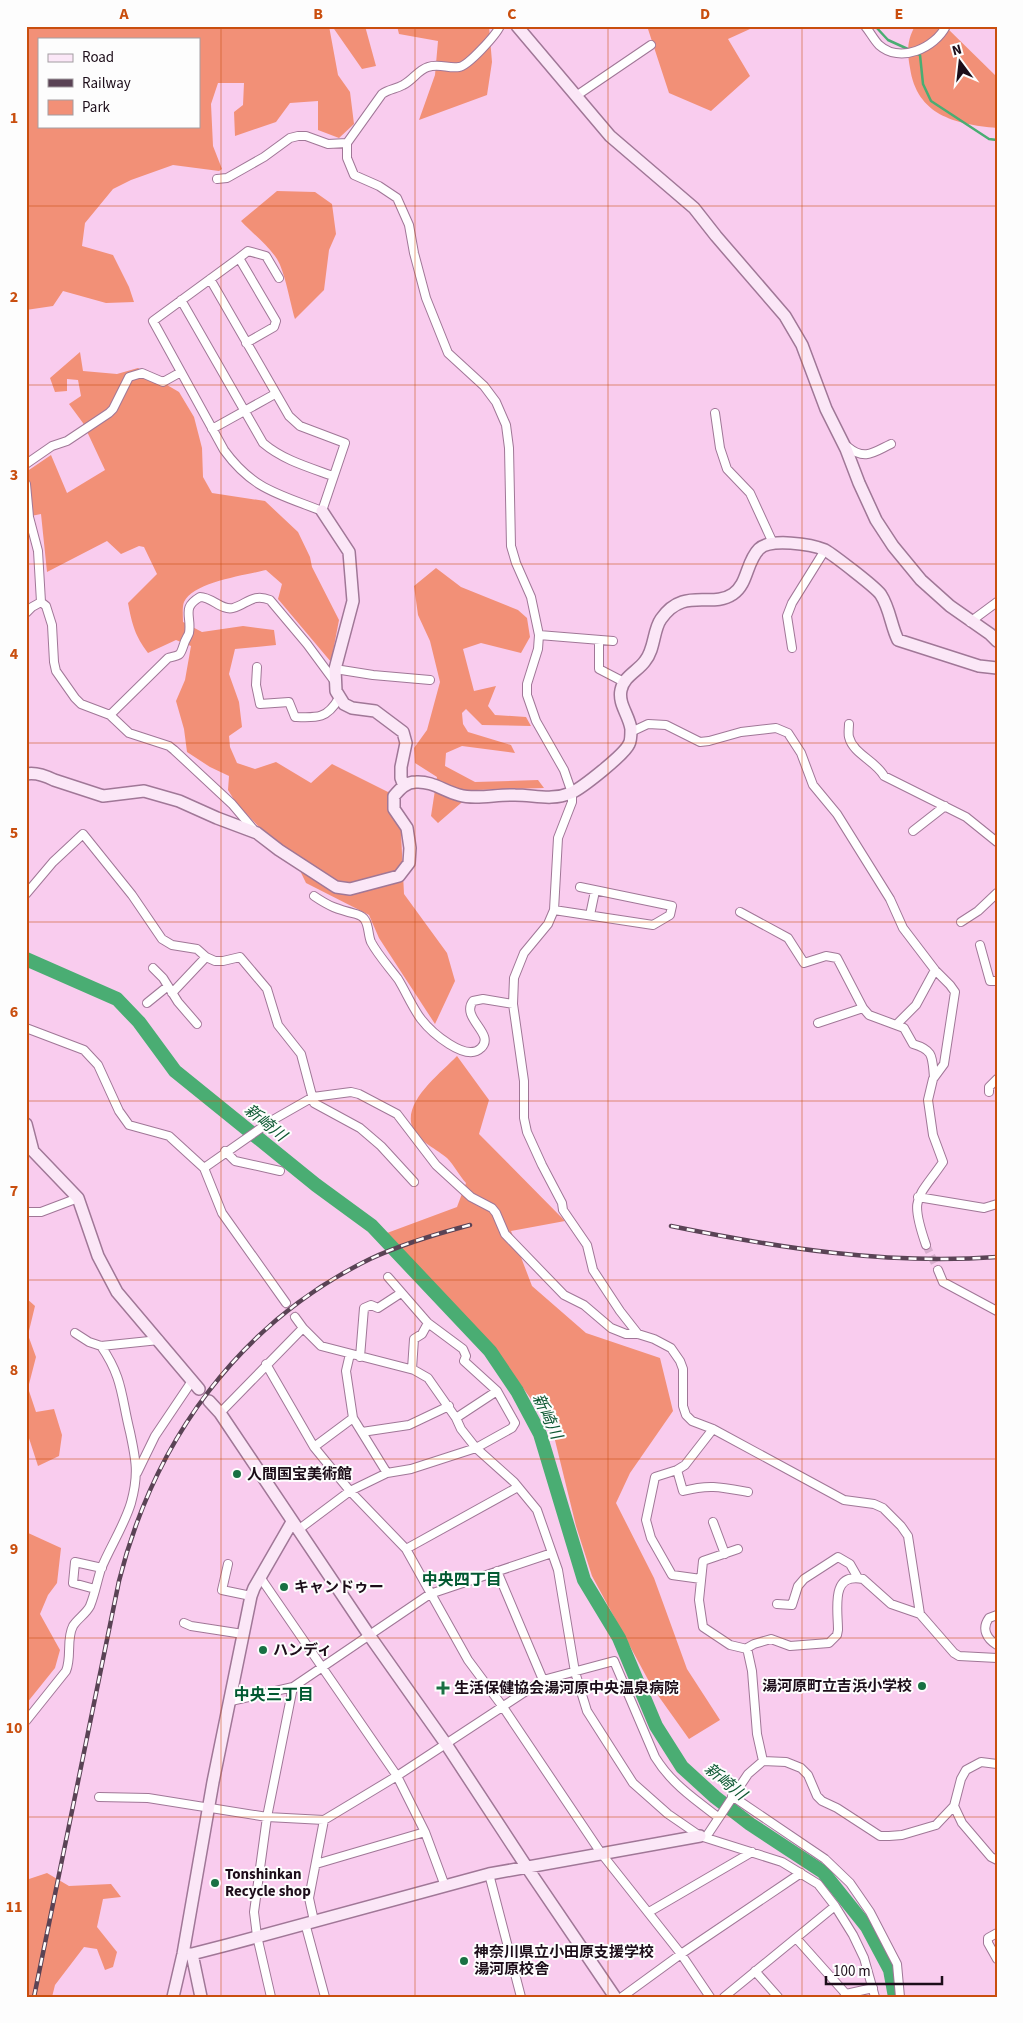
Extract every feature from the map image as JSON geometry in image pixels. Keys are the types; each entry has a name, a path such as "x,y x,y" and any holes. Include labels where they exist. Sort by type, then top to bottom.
{"street":[{"path":"500,26 496,35 466,65 459,68 440,65 430,66 421,70 402,86 389,89 372,107 347,143 347,158 352,172 358,177 392,193 397,198 409,225 420,281 448,353 484,386 502,413 506,425 509,448 511,546 516,563 531,596 539,635 538,649 528,684 527,695 536,721 564,770 572,792 572,806 558,838 554,910 548,924 524,953 514,978 513,1004 524,1081 524,1118 527,1132 562,1203 563,1210 587,1245 593,1270 638,1334"},
{"path":"517,26 610,136 694,208 785,316 802,345 826,409 846,449 876,520 893,546 921,580 950,606 997,641"},
{"path":"865,26 880,46 899,54 914,52 934,42 946,26"},
{"path":"576,96 651,45"},
{"path":"217,179 227,178 264,157 290,138 306,136 328,144 347,143"},
{"path":"280,278 266,256 248,251 152,321 212,429 235,465 251,480 267,490 322,512 349,552 353,601 335,669 336,691 344,704 352,708 375,711 402,732 406,743 401,767 401,778 404,786"},
{"path":"239,258 276,321 274,328 246,343"},
{"path":"210,279 292,421 300,426 345,443 322,512"},
{"path":"181,300 263,443 287,460 333,476"},
{"path":"26,464 52,446 67,441 109,413 113,409 129,377 142,373 163,382 181,372"},
{"path":"212,429 275,394"},
{"path":"715,413 720,448 727,469 750,493 773,542"},
{"path":"846,449 848,447 857,454 863,455 891,444"},
{"path":"26,484 29,517 38,551 41,602 46,606 52,625 56,671 82,704 110,716 129,733 169,746 232,804 257,833 279,850 336,886 350,889 400,876 409,863 410,848 406,828 394,809 394,796 404,786 414,782 430,783 460,796 516,795 551,798 572,792 614,760 629,744 631,732 630,724 621,702 621,689 624,682 645,662 653,646 660,620 676,605 693,599 719,599 733,594 744,582 751,560 760,548 773,542 802,544 825,550 880,593 898,640 979,666 997,668"},
{"path":"792,648 787,616 792,603 825,550"},
{"path":"110,716 168,658 179,656 183,652 189,632 188,612 190,606 200,597 206,597 225,607 232,608 247,600 263,597 270,600 307,644 335,682"},
{"path":"26,613 41,602"},
{"path":"970,622 997,602"},
{"path":"539,635 613,641"},
{"path":"599,640 598,669 624,682"},
{"path":"257,667 256,685 260,704 289,702 295,717 316,718 332,710 339,698"},
{"path":"335,669 373,675 430,680"},
{"path":"631,732 648,724 666,725 700,742 741,732 776,728 788,733 802,753 813,785 836,814 890,899 904,928 935,970 950,984 955,992 944,1064 934,1076"},
{"path":"849,724 849,737 859,751 884,776 966,818 997,842"},
{"path":"26,774 46,776 102,796 144,791 179,800 217,818 257,833"},
{"path":"913,831 945,806"},
{"path":"26,894 53,862 83,834 132,895 162,939 172,945 197,949 215,961 240,957 267,988 278,1026 301,1054 314,1103 360,1128 381,1146 414,1182"},
{"path":"554,910 652,925 670,915 672,906 580,888"},
{"path":"590,915 595,891"},
{"path":"961,922 978,911 997,893"},
{"path":"314,896 332,908 361,915 366,920 370,940 410,998 421,1018 438,1036 454,1047 470,1053 480,1050 484,1044 485,1037 470,1011 470,1005 473,1001 483,999 513,1004"},
{"path":"740,912 788,938 804,963 826,956 837,958 863,1008 869,1014 904,1028 913,1044 924,1047 931,1054 934,1076 928,1100 928,1111 933,1135 944,1162 918,1197 918,1215 926,1244"},
{"path":"980,945 990,981 997,980"},
{"path":"172,993 206,956"},
{"path":"153,968 198,1024"},
{"path":"896,1025 916,1005 935,970"},
{"path":"147,1003 168,986"},
{"path":"818,1023 863,1008"},
{"path":"26,1028 84,1050 98,1065 119,1111 130,1125 169,1136 204,1168 222,1213 286,1303"},
{"path":"989,1092 989,1087 997,1079"},
{"path":"204,1168 225,1151 313,1097 351,1092 359,1094 397,1114 436,1165 472,1197 492,1208 505,1234 564,1296 584,1305 611,1328 626,1334 638,1334 664,1343 677,1355 683,1369 683,1406 686,1415 692,1421 713,1429 844,1500 874,1504 883,1508 908,1536 920,1614"},
{"path":"26,1124 33,1151 78,1198 98,1256 117,1292 196,1385 155,1436 137,1475 130,1504 102,1568 89,1606 73,1626 70,1635 70,1662 66,1671 26,1721"},
{"path":"225,1151 235,1161 280,1171"},
{"path":"918,1197 984,1208 997,1204"},
{"path":"26,1212 41,1212 78,1198"},
{"path":"938,1270 943,1282 997,1311"},
{"path":"173,1997 187,1954 209,1807 243,1634 252,1596 260,1577 295,1526 350,1491 387,1473 411,1469 476,1448 512,1428 515,1424 497,1391 464,1361 466,1356 463,1348 428,1323 388,1277"},
{"path":"360,1357 364,1308 371,1305 378,1308 401,1292"},
{"path":"295,1317 321,1346 412,1369 428,1378 449,1406 461,1429 476,1448 518,1487 537,1510 558,1570 575,1672 588,1711 603,1738 633,1783 668,1814 703,1836 782,1862 818,1884 836,1906 853,1935 864,1958 875,1997"},
{"path":"412,1369 414,1340 422,1334 428,1323"},
{"path":"220,1413 303,1328"},
{"path":"75,1333 89,1342 101,1346 159,1340"},
{"path":"101,1346 113,1363 121,1387 135,1449 137,1475"},
{"path":"350,1354 346,1371 353,1418 387,1473"},
{"path":"266,1364 314,1448 350,1491 406,1549 468,1660 503,1707 601,1853 681,1954 710,1997"},
{"path":"456,1418 497,1391"},
{"path":"210,1401 220,1413 369,1635 446,1744 615,1997"},
{"path":"362,1432 409,1425 449,1406"},
{"path":"314,1448 353,1418"},
{"path":"701,1579 672,1575 651,1538 646,1520 655,1477 686,1465 713,1429"},
{"path":"677,1470 683,1491 703,1486 716,1486 748,1492"},
{"path":"406,1549 518,1487"},
{"path":"713,1522 725,1554"},
{"path":"738,1549 703,1561 699,1600 703,1627 730,1645 747,1649 754,1644 771,1638 790,1646 829,1643 837,1635 838,1630 838,1592 844,1582 858,1578 868,1582 891,1604 920,1614 954,1653 959,1656 997,1658"},
{"path":"231,1701 293,1687 430,1594 552,1553"},
{"path":"777,1604 792,1605 798,1586 804,1579 838,1557 850,1564 858,1578"},
{"path":"95,1589 72,1583 75,1562 102,1568"},
{"path":"228,1564 222,1590 252,1596"},
{"path":"497,1571 543,1680"},
{"path":"260,1577 396,1776 425,1832 445,1886"},
{"path":"997,1615 989,1618 985,1627 987,1637 997,1645"},
{"path":"184,1623 191,1626 243,1634"},
{"path":"747,1649 752,1671 757,1734 763,1761"},
{"path":"98,1797 148,1798 268,1818 324,1820 396,1776 543,1680 614,1661 655,1757 663,1771 672,1781 719,1816"},
{"path":"271,1997 257,1936 254,1912 268,1818 293,1687"},
{"path":"187,1954 489,1874 703,1836 748,1774 763,1761 786,1762 801,1768 808,1775 817,1796 822,1801 837,1808 880,1836 902,1835 930,1827 942,1820 954,1806 958,1786 966,1770 981,1762 997,1764"},
{"path":"732,1796 825,1859 850,1883 870,1912 897,1964 900,1997"},
{"path":"954,1806 962,1823 991,1858 997,1860"},
{"path":"324,1820 309,1898 309,1922 325,1997"},
{"path":"316,1864 425,1832"},
{"path":"648,1912 752,1852"},
{"path":"622,1997 681,1954 801,1873"},
{"path":"489,1874 521,1997"},
{"path":"724,1997 836,1906"},
{"path":"997,1934 988,1938 988,1943 997,1959"},
{"path":"796,1938 845,1995 873,1988"},
{"path":"187,1954 201,1997"},
{"path":"755,1971 778,1997"}],"green space":[{"path":"26,26 329,26 338,75 350,92 354,124 339,138 318,130 318,101 290,103 276,122 235,136 234,112 243,105 244,83 218,83 211,104 213,146 222,169 219,171 173,165 131,180 113,189 85,223 82,246 113,255 129,287 134,302 106,303 63,291 53,306 26,310"},
{"path":"332,26 365,26 376,66 362,69"},
{"path":"397,26 489,26 492,62 487,95 419,120 435,75 438,41 399,34"},
{"path":"647,26 749,26 750,29 728,39 750,76 711,111 669,93"},
{"path":"915,26 945,26 997,77 997,128 952,120 929,107 914,84 908,57 909,41"},
{"path":"277,191 315,192 332,204 336,234 329,250 324,290 295,319 285,279 277,259 265,244 241,221"},
{"path":"80,352 83,371 117,374 138,368 179,392 194,417 202,448 203,477 212,493 265,501 298,532 310,557 312,567 339,620 331,662 278,599 282,584 266,570 221,580 198,589 189,595 184,602 183,622 202,632 243,626 274,630 276,645 235,649 229,674 239,702 242,727 229,736 230,747 237,763 255,769 276,762 311,783 332,764 388,792 395,788 400,813 404,894 447,953 455,981 435,1024 379,938 369,915 306,883 291,852 259,827 236,803 228,790 229,776 210,767 187,752 184,729 176,701 185,680 191,646 176,640 148,653 137,635 129,610 128,603 157,574 144,547 139,546 121,554 107,541 47,572 41,514 26,517 26,472 51,455 67,493 105,470 83,423 69,404 81,396 78,380 67,379 67,391 55,392 50,378"},
{"path":"436,568 461,587 518,610 527,618 530,637 521,653 481,643 463,649 474,691 496,686 488,706 495,715 526,717 531,726 482,725 466,709 462,713 463,724 468,732 511,745 515,753 462,746 446,753 445,766 475,782 538,780 544,788 476,790 438,823 431,816 437,777 415,763 414,748 427,730 440,682 430,641 418,615 414,586"},
{"path":"457,1056 489,1100 479,1134 565,1221 511,1231 532,1286 586,1333 660,1358 673,1411 630,1473 616,1503 654,1578 687,1669 720,1720 689,1739 652,1687 592,1576 576,1526 552,1428 497,1352 387,1233 457,1207 466,1183 447,1158 416,1135 411,1121 412,1110 424,1090"},
{"path":"26,1298 35,1306 28,1335 36,1357 28,1388 36,1412 54,1409 62,1435 59,1456 38,1466 26,1429"},
{"path":"26,1532 61,1548 57,1583 48,1595 40,1614 60,1650 55,1668 26,1704"},
{"path":"47,1873 69,1886 111,1884 121,1897 103,1899 97,1927 117,1952 113,1967 105,1970 97,1949 84,1947 55,1985 52,1997 26,1997 26,1880"}],"waterway":[{"path":"875,26 888,40 910,50"},
{"path":"915,53 920,55 923,84 931,101 989,139 997,140"},
{"name":"新崎川","path":"26,959 117,999 139,1022 175,1071 316,1185 372,1226 490,1351 517,1391 540,1434 584,1580 619,1638 656,1726 682,1767 715,1797 750,1824 823,1872 867,1927 890,1970 895,1997"}],"tunnel":[{"path":"926,1245 938,1270"},
{"path":"286,1303 295,1317"}],"railway":[{"path":"34,1997 119,1581 134,1530 155,1481 179,1434 208,1392 242,1352 280,1317 323,1285 370,1259 394,1249 470,1225"},
{"path":"671,1226 792,1248 874,1257 914,1259 997,1257"}],"place":[{"name":"人間国宝美術館","path":"237,1474"},
{"name":"キャンドゥー","path":"284,1587"},
{"name":"ハンディ","path":"263,1650"},
{"name":"湯河原町立吉浜小学校","path":"922,1686"},
{"name":"生活保健協会湯河原中央温泉病院","path":"443,1688"},
{"name":"Tonshinkan Recycle shop","path":"215,1883"},
{"name":"神奈川県立小田原支援学校 湯河原校舎","path":"464,1961"}],"district":[{"name":"中央四丁目","path":"462,1579"},
{"name":"中央三丁目","path":"274,1694"}]}
